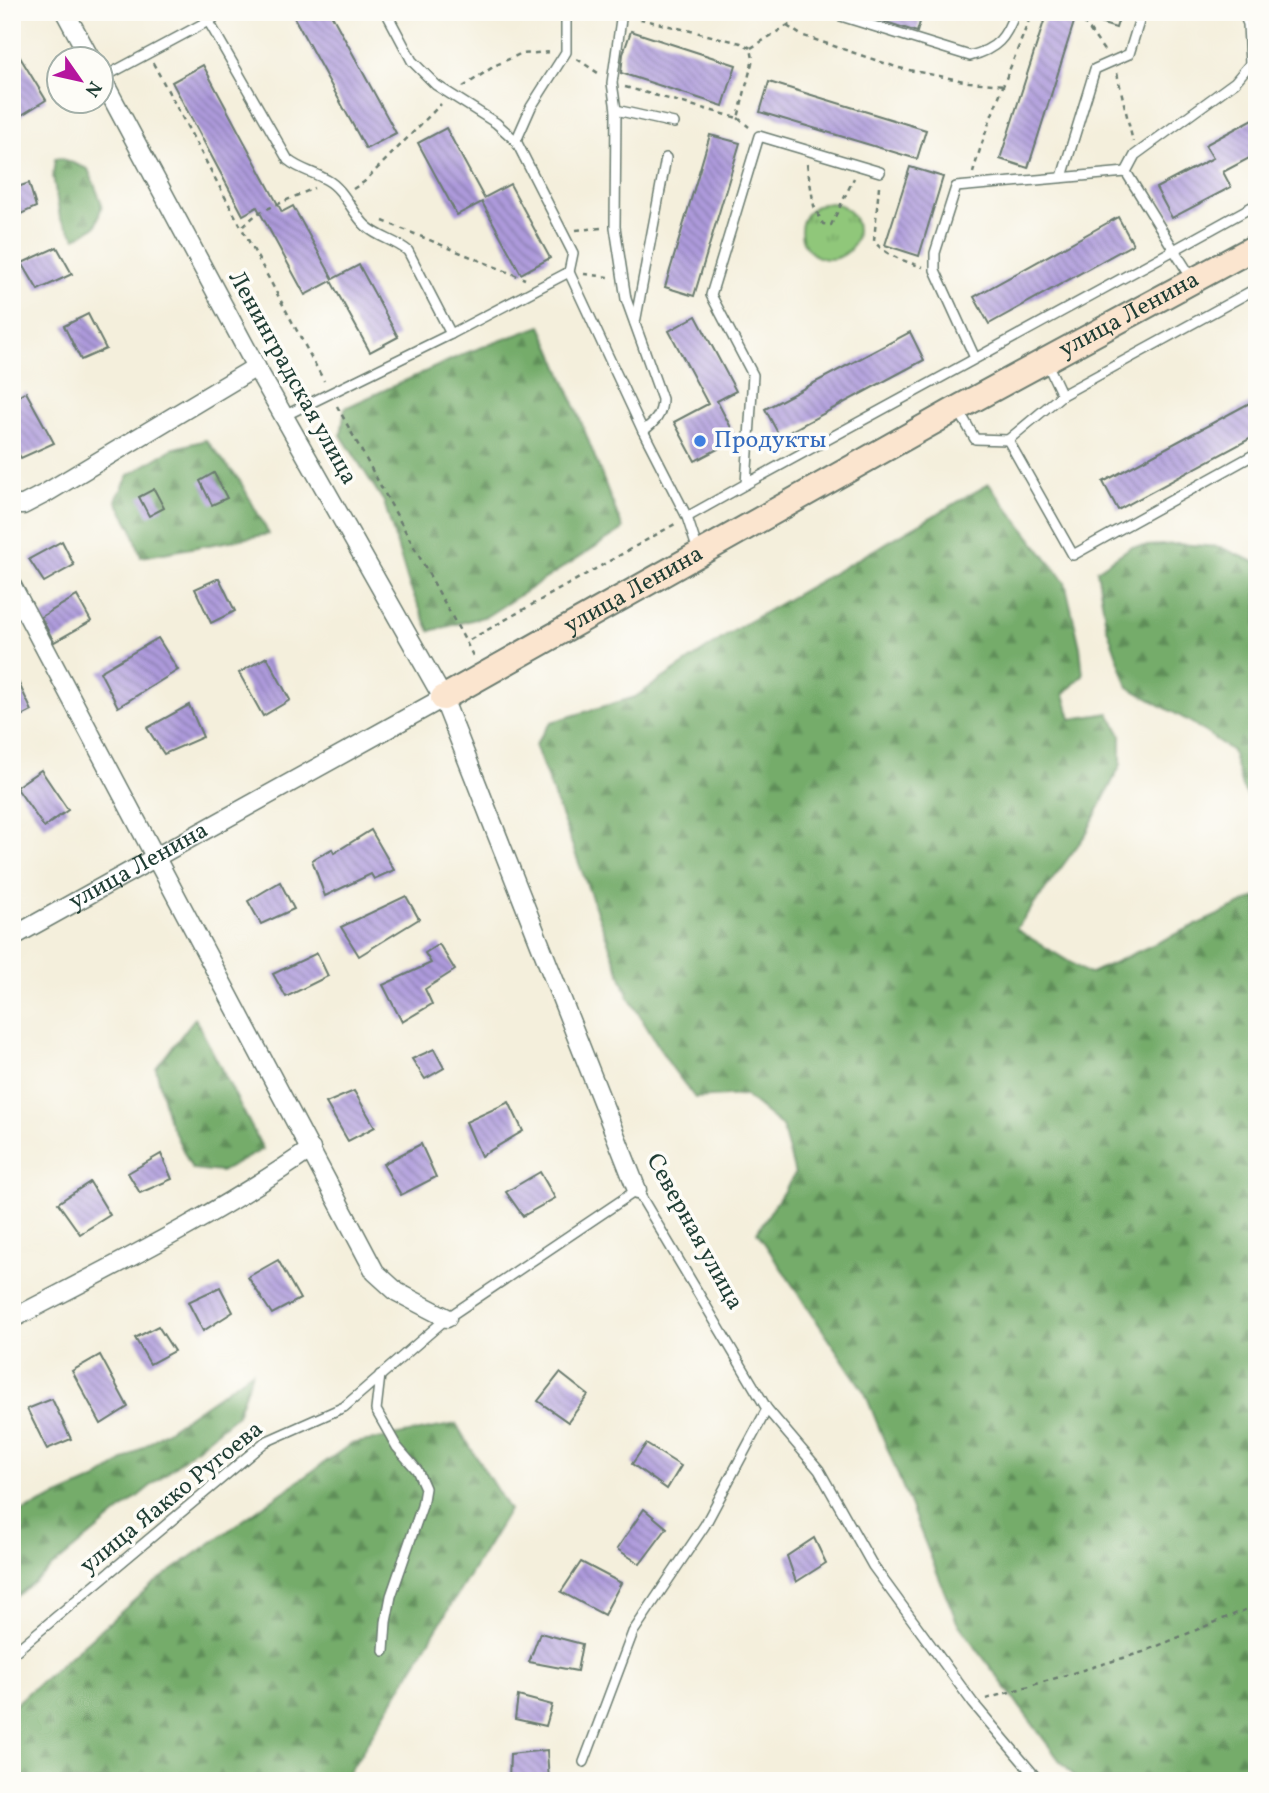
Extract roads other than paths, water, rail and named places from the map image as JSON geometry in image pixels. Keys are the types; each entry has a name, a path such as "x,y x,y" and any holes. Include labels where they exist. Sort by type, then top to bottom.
{"street":[{"path":"65,12 83,46"},
{"name":"Ленинградская улица","path":"116,104 256,367 443,698"},
{"name":"улица Ленина","path":"12,937 156,859 958,408 1257,246"},
{"path":"12,505 23,505 46,493 256,367"},
{"path":"12,586 375,1272 397,1292 447,1318"},
{"name":"Северная улица","path":"443,698 637,1190"},
{"path":"12,1318 153,1245 268,1179 311,1149"}],"lane":[{"path":"116,71 225,12"},
{"path":"386,12 412,61 436,85 496,123 516,141 573,253 569,272 643,431 687,517 699,553"},
{"path":"516,141 550,73 566,52 566,21 562,12"},
{"path":"828,12 970,56 988,52 1006,36 1015,12"},
{"path":"1062,177 1095,69 1129,54 1142,12"},
{"path":"1126,172 1136,155 1236,82 1250,64 1253,22 1243,12"},
{"path":"621,13 612,83 616,110 615,227 626,299 662,399 662,409 654,423 643,431"},
{"path":"209,22 288,160 300,169 329,181 364,225 381,237 399,243 408,251 451,334"},
{"path":"616,110 674,123"},
{"path":"746,484 753,375 711,295 759,136 880,172"},
{"path":"635,324 666,158"},
{"path":"975,358 935,270 935,253 956,187 1126,172"},
{"path":"1126,172 1194,281"},
{"path":"687,517 1257,204"},
{"path":"284,416 451,334 569,272"},
{"path":"958,408 975,439 1008,440 1062,395 1257,288"},
{"path":"1046,361 1062,395"},
{"path":"1008,440 1073,555 1257,453"},
{"name":"улица Яакко Ругоева","path":"12,1654 265,1442 344,1407 447,1318 637,1190"},
{"name":"Северная улица","path":"637,1190 767,1409 819,1470 873,1566 973,1703 1039,1781"},
{"path":"380,1376 376,1410 397,1447 417,1471 425,1488 422,1506 391,1596 384,1651"},
{"path":"584,1762 633,1632 705,1525 767,1409"}],"place":[{"name":"Продукты","path":"700,441"}]}
